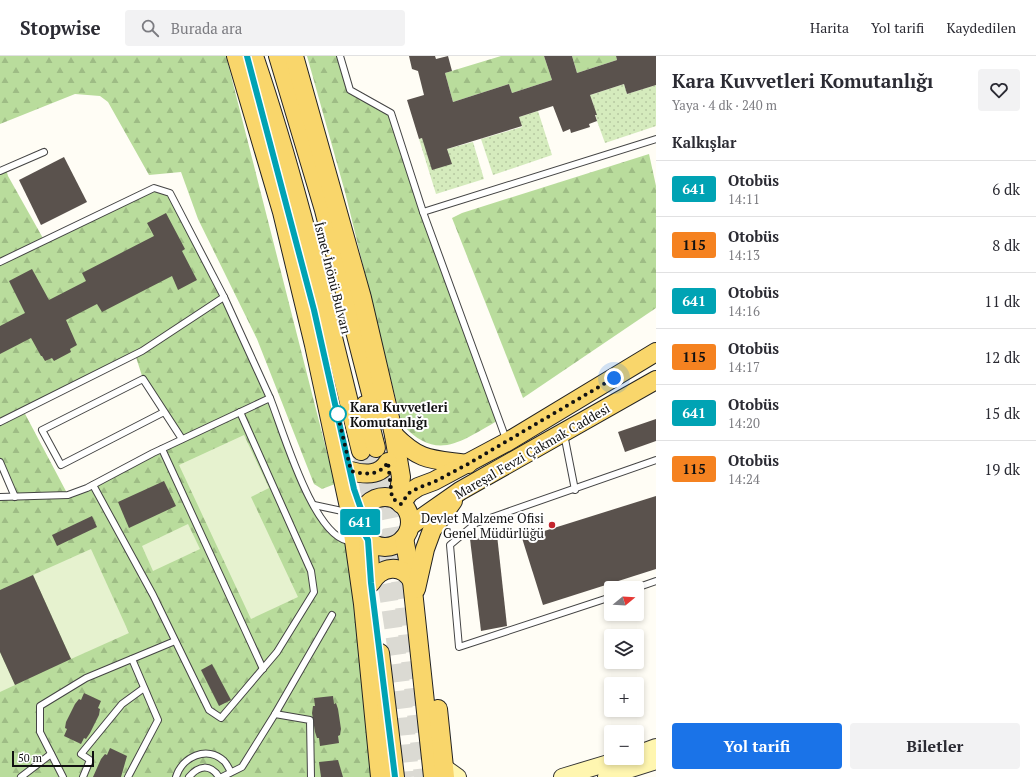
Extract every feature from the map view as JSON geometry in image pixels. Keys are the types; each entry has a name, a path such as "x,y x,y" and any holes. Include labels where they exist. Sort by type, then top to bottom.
{"main road":[{"path":"236,56 283,219 322,379 358,513"},
{"path":"247,56 314,310 351,471 371,583 395,777"},
{"name":"İsmet İnönü Bulvarı","path":"254,56 268,99 369,449 293,107"},
{"path":"278,56 324,210 397,501 409,515 407,532 414,601 445,775"},
{"path":"294,56 362,298 394,435 400,477 397,501"},
{"name":"Mareşal Fevzi Çakmak Caddesi","path":"397,501 409,493 468,464 507,442 656,352"},
{"name":"Mareşal Fevzi Çakmak Caddesi","path":"407,532 460,491 656,380"},
{"path":"394,435 408,448 426,459 468,464"},
{"path":"351,471 361,474 371,474 384,468 388,462"},
{"path":"414,601 425,549 432,530 460,491"},
{"path":"358,513 371,501 385,497 397,501"},
{"path":"363,539 383,547 390,546 407,532"},
{"path":"363,539 363,604 380,777"},
{"path":"371,583 374,577 390,568 397,568 406,572 412,581"}],"street":[{"path":"644,751 656,747"},
{"path":"606,777 656,761"},
{"path":"562,777 604,764"}],"lane":[{"path":"340,56 350,90 391,113 423,212 507,442"},
{"path":"423,212 656,139"},
{"path":"0,171 44,152"},
{"path":"0,262 154,188 170,193 224,296 270,398 300,480 330,529 346,540 363,539"},
{"path":"0,422 142,351 224,296"},
{"path":"164,412 61,465 42,430 143,379 182,439"},
{"path":"0,497 68,495 93,485 182,439 270,398"},
{"path":"93,485 153,595 209,710 221,718 277,652 314,592 311,571 240,412"},
{"path":"564,432 575,490"},
{"path":"162,449 263,669"},
{"path":"604,599 459,647 450,545 476,523 575,490 656,460"},
{"path":"0,462 15,497"},
{"path":"314,505 336,511 358,513"},
{"path":"644,585 656,581"},
{"path":"189,777 197,768 204,766 214,770 220,777 242,767 275,714 332,615"},
{"path":"63,777 40,732 40,706 86,678 175,641"},
{"path":"128,777 158,720 132,659"},
{"path":"83,777 90,760 81,754 122,704 144,688"},
{"path":"275,714 310,720 311,777"},
{"path":"176,777 179,769 185,761 194,755 204,753 215,756 224,762 231,772"},
{"path":"21,777 52,754"}],"green space":[{"path":"0,56 226,56 335,484 322,489 314,484 257,339 198,219 181,172 149,175 108,102 100,96 75,94 0,124"},
{"path":"307,56 339,56 350,90 391,113 499,420 461,441 438,445 427,443 415,436 402,424 345,192"},
{"path":"501,56 544,56 552,80 512,93 509,84 453,102 445,73"},
{"path":"572,56 616,56 617,60 577,73"},
{"path":"624,84 627,94 656,85 656,126 605,143 597,121 592,100 584,97"},
{"path":"538,111 552,155 493,175 481,139 522,127 519,117"},
{"path":"422,138 451,164 447,149 473,142 484,179 436,194 419,139"},
{"path":"649,154 656,186 656,308 523,398 452,218 462,213"},
{"path":"6,169 8,176 44,240 154,188 170,193 270,398 300,480 330,529 346,541 380,777 0,777 0,497 14,497 0,462 0,171","holes":["135,354 143,379 182,439 68,495 23,410"]},
{"path":"244,435 269,488 251,497 298,597 251,619 179,465"},
{"path":"188,524 200,549 153,571 142,546"},
{"path":"91,549 129,633 71,659 33,575"},
{"path":"0,652 15,685 0,692"}],"building":[{"path":"409,56 435,56 436,59 448,56 452,71 445,73 453,102 509,84 512,93 552,80 544,56 572,56 577,73 617,60 616,56 656,56 656,85 627,94 624,84 590,95 597,115 595,115 597,121 589,124 590,127 571,133 570,129 563,132 553,106 519,117 522,126 447,149 452,164 432,170 422,138 419,139 407,100 424,95 418,71 412,69"},
{"path":"64,157 87,202 41,225 19,180"},
{"path":"166,213 185,249 182,251 197,280 178,290 172,276 102,312 97,304 66,320 77,345 70,349 71,352 54,361 52,358 45,361 31,338 0,354 0,326 25,313 9,281 32,269 49,300 86,281 82,273 154,236 147,223"},
{"path":"656,419 656,441 625,452 618,432"},
{"path":"164,481 176,506 129,528 118,502"},
{"path":"656,496 656,569 618,581 604,581 604,586 543,605 522,538"},
{"path":"92,516 97,527 57,546 52,535"},
{"path":"497,535 507,626 481,631 470,539"},
{"path":"33,575 71,659 15,685 0,652 0,590"},
{"path":"212,664 231,700 219,706 201,670"},
{"path":"84,693 101,701 98,708 100,709 99,715 90,733 86,739 84,738 81,744 64,736 67,729 65,728 66,722 75,704 79,699 81,700"},
{"path":"333,696 334,704 336,703 338,709 341,729 340,735 338,736 339,743 320,746 319,738 317,738 315,732 312,713 313,706 315,706 314,698"},
{"path":"110,748 127,756 121,777 93,777 101,759 105,754 107,755"},
{"path":"338,760 343,777 321,777 319,762"}],"tunnel":[{"path":"376,448 391,522 404,606 423,777"},
{"path":"361,451 385,572 397,654 407,736 410,777"}],"bus line":[{"name":"641","path":"247,56 314,310 354,489 362,512 360,520 361,528 368,540 371,583 395,777"}],"place":[{"name":"Kara Kuvvetleri Komutanlığı","path":"338,414"},
{"name":"Devlet Malzeme Ofisi Genel Müdürlüğü","path":"552,525"}],"route":[{"path":"338,414 337,412 351,471 361,474 371,474 384,468 388,462 392,498 401,504 409,493 468,464 614,378"}]}
